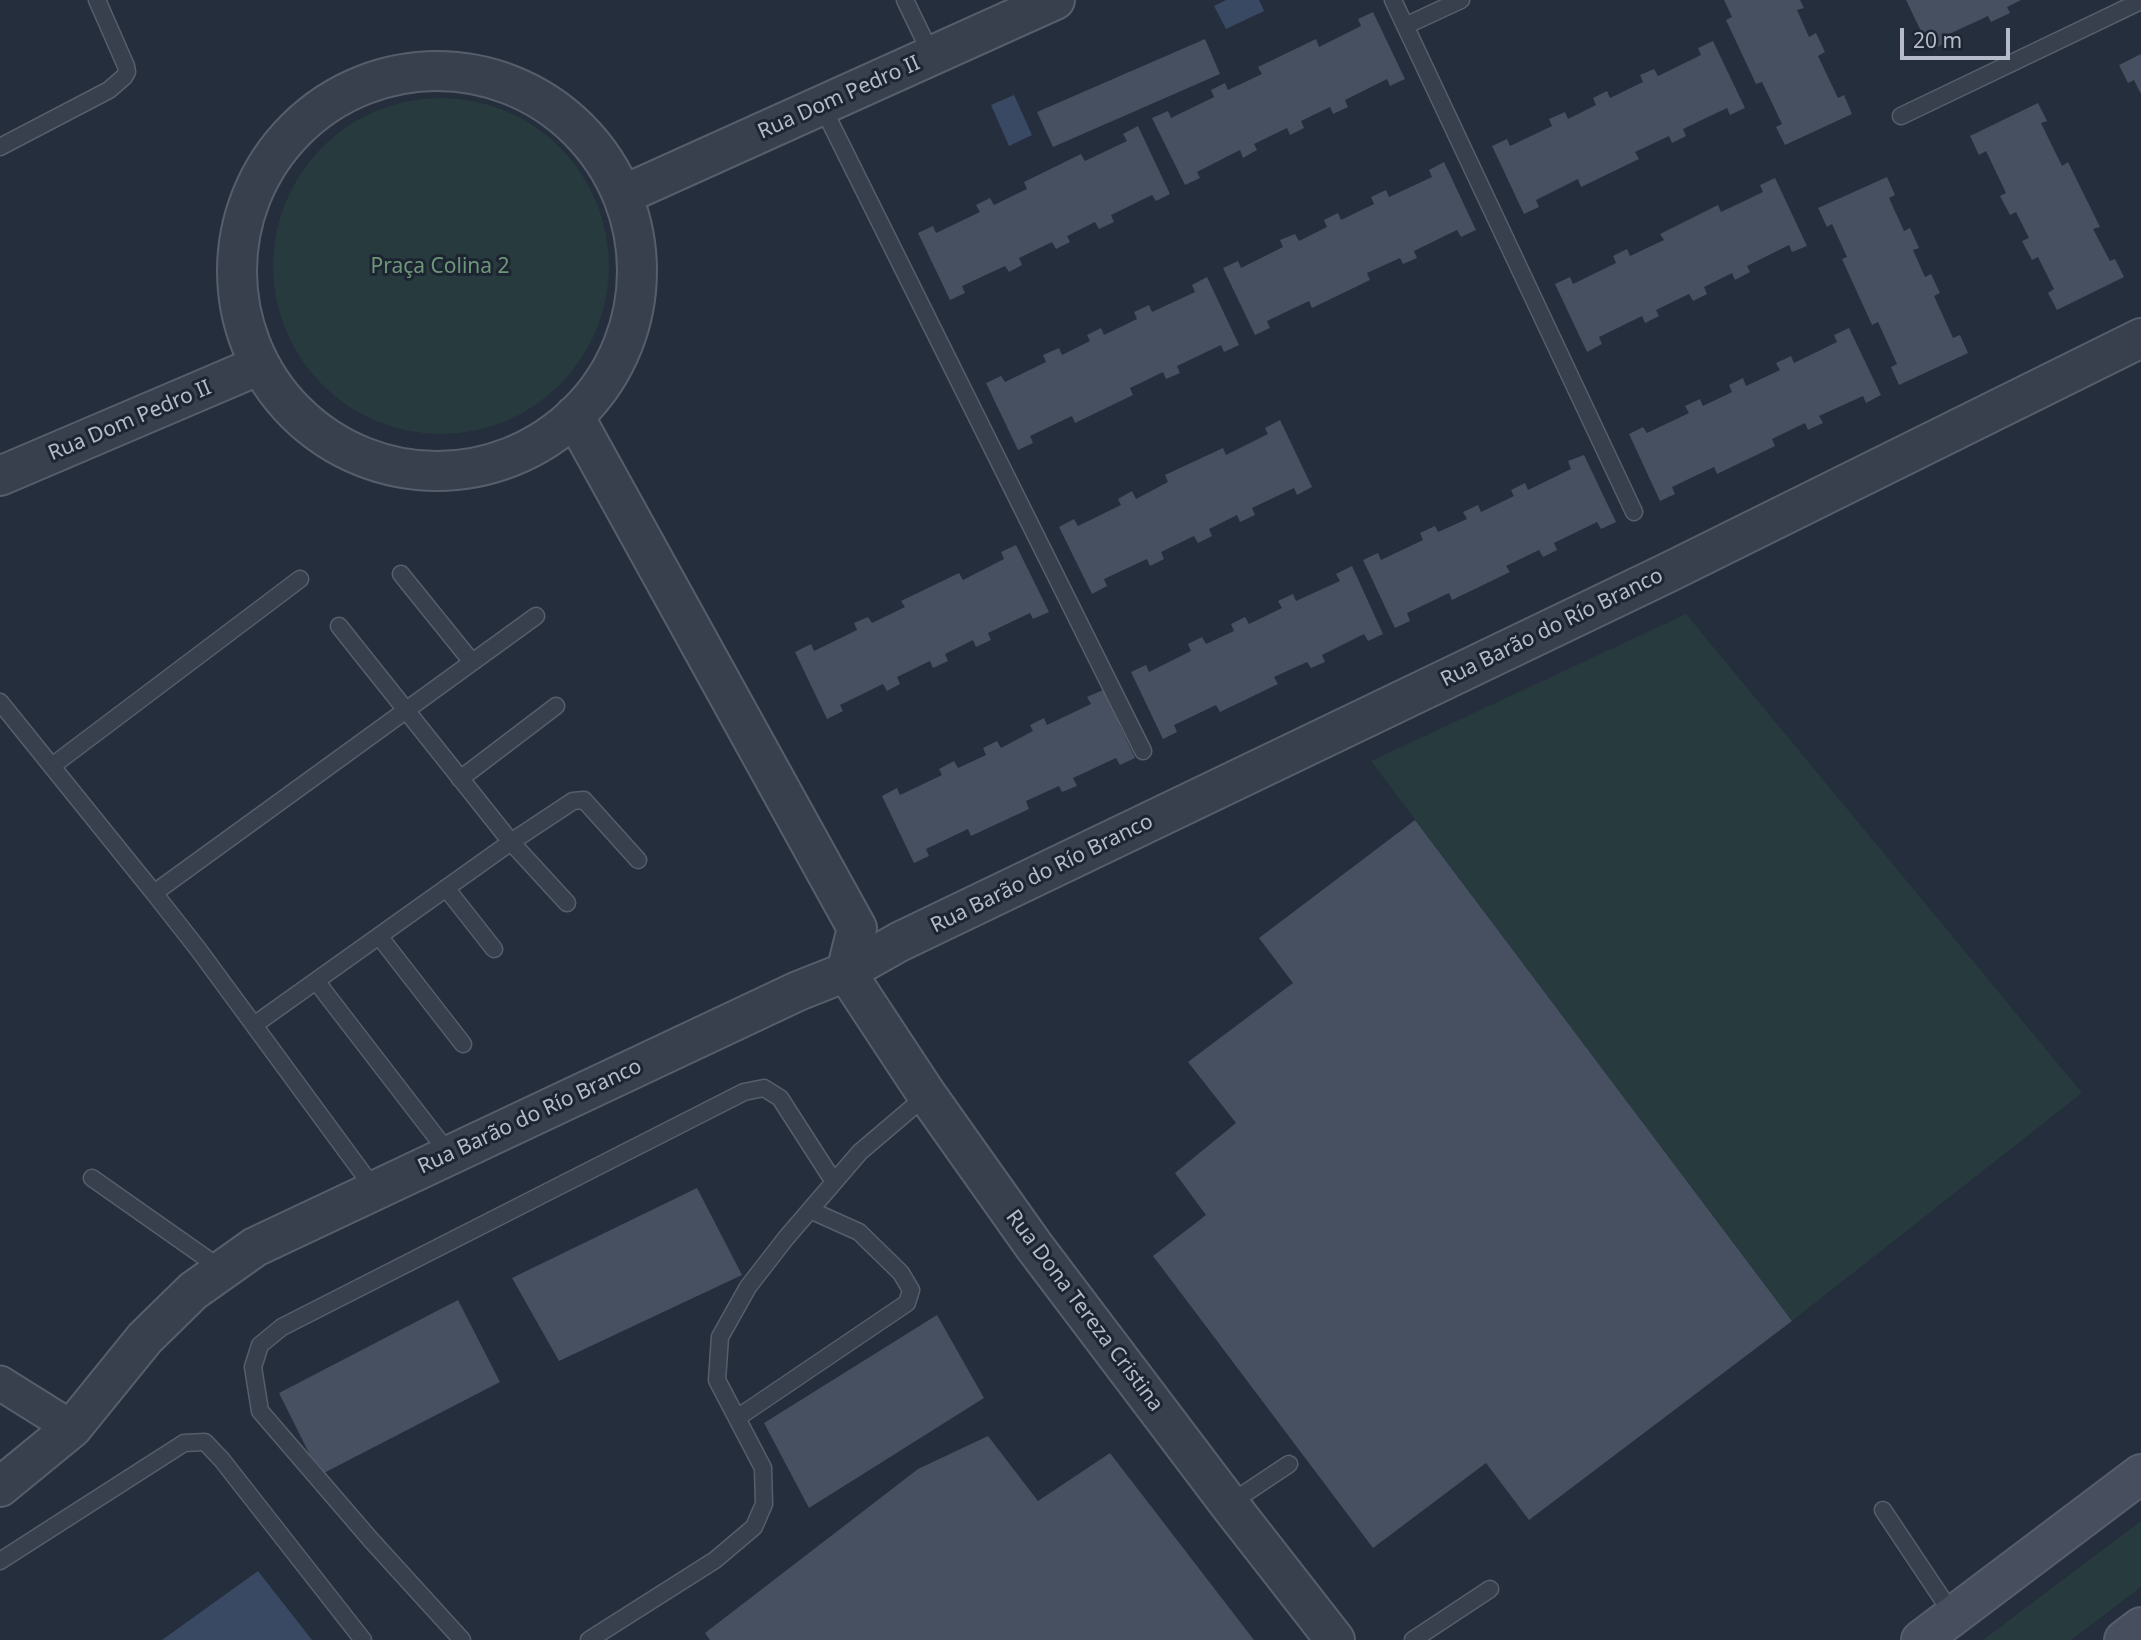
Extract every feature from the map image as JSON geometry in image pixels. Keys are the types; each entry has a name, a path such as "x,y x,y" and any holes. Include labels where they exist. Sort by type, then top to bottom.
{"main road":[{"path":"1920,1640 2141,1474"},
{"path":"2124,1640 2141,1627"}],"street":[{"name":"Rua Dom Pedro II","path":"623,195 1055,0"},
{"path":"438,71 489,77 517,87 545,102 569,120 591,142 609,167 623,195 631,217 638,264 632,316 623,344 594,395 574,416 528,449 502,460 447,471 418,470 381,463 338,445 293,411 260,365 248,337 240,307 237,276 245,215 256,187 271,160 313,114 339,97 367,84 397,75 438,71"},
{"name":"Rua Barão do Río Branco","path":"0,1487 72,1428 145,1338 193,1291 255,1247 786,997 846,972 899,942 1668,573 2141,338"},
{"name":"Rua Dom Pedro II","path":"0,476 260,365"},
{"path":"574,416 856,928 846,972"},
{"name":"Rua Dona Tereza Cristina","path":"846,972 927,1095 1034,1246 1335,1640"},
{"path":"0,1383 72,1428"}],"lane":[{"path":"0,148 108,90 124,77 126,66 97,0"},
{"path":"905,0 932,56"},
{"path":"1393,0 1634,512"},
{"path":"1405,26 1461,0"},
{"path":"1901,116 2141,1"},
{"path":"822,106 1143,751"},
{"path":"401,574 472,662"},
{"path":"52,766 300,579"},
{"path":"154,893 536,616"},
{"path":"339,626 511,842 567,903"},
{"path":"0,702 154,893 375,1191"},
{"path":"460,779 556,705"},
{"path":"254,1025 573,801 583,800 638,860"},
{"path":"446,888 494,949"},
{"path":"379,936 463,1044"},
{"path":"316,981 450,1155"},
{"path":"462,1640 371,1540 260,1410 253,1367 260,1345 282,1327 744,1092 764,1088 780,1098 834,1182"},
{"path":"589,1640 715,1560 754,1527 764,1504 764,1468 717,1380 720,1337 748,1287 810,1210 860,1152 927,1095"},
{"path":"92,1178 223,1270"},
{"path":"737,1418 892,1316 907,1303 911,1290 901,1273 859,1232 810,1210"},
{"path":"0,1561 184,1443 205,1442 363,1640"},
{"path":"1229,1504 1289,1464"},
{"path":"1883,1510 1953,1615"},
{"path":"1413,1640 1490,1589"}],"green space":[{"name":"Praça Colina 2","path":"425,98 457,98 505,110 535,126 571,159 597,202 606,233 609,266 606,299 597,330 581,360 548,396 535,406 490,427 457,434 425,434 377,422 347,406 311,373 301,360 280,315 273,282 273,250 285,202 301,172 334,136 347,126 392,105"},
{"path":"1686,614 2082,1093 1792,1321 1371,761"},
{"path":"2141,1521 2141,1587 2071,1640 1983,1640"}],"water":[{"path":"1226,0 1259,0 1264,11 1226,29 1214,6"},
{"path":"1014,95 1032,135 1009,146 991,105"},
{"path":"258,1571 312,1640 162,1640"}],"building":[{"path":"1724,0 1800,0 1804,8 1797,10 1809,37 1816,33 1825,52 1818,56 1838,98 1844,95 1852,114 1785,145 1776,127 1782,124 1762,82 1756,84 1726,20 1732,17"},
{"path":"1906,0 2021,0 2007,7 2010,13 1991,22 1988,16 1945,36 1948,42 1930,50"},
{"path":"1373,12 1405,79 1390,86 1387,79 1345,100 1348,107 1333,114 1330,107 1301,121 1304,128 1290,135 1287,128 1254,144 1257,150 1243,158 1240,150 1197,172 1200,178 1185,185 1152,118 1168,111 1171,118 1214,97 1211,90 1225,83 1228,90 1262,74 1258,67 1316,39 1319,47 1361,26 1358,19"},
{"path":"1205,39 1220,74 1053,147 1037,112"},
{"path":"1713,41 1745,108 1730,115 1727,108 1683,129 1686,136 1672,143 1669,136 1635,152 1639,159 1581,187 1578,179 1536,200 1539,207 1524,214 1492,146 1507,139 1510,146 1552,126 1549,119 1565,112 1568,119 1596,105 1593,98 1607,91 1610,98 1643,82 1640,75 1654,69 1658,76 1701,55 1698,48"},
{"path":"2141,54 2141,94 2134,80 2128,83 2119,65"},
{"path":"2038,103 2047,121 2041,123 2062,166 2068,162 2100,227 2093,229 2110,261 2115,259 2124,277 2057,310 2048,293 2054,289 2038,257 2032,260 2022,241 2029,238 2016,212 2010,215 2000,196 2006,193 1986,151 1979,155 1970,136"},
{"path":"1138,126 1170,194 1156,201 1152,195 1111,215 1114,222 1099,229 1095,222 1067,236 1070,242 1056,249 1052,242 1019,258 1022,265 1009,272 1005,266 962,286 965,293 950,300 918,233 933,226 936,233 980,212 976,205 990,198 994,205 1027,189 1024,182 1081,154 1085,161 1127,141 1123,134"},
{"path":"1444,162 1476,230 1461,237 1457,230 1414,251 1417,258 1403,264 1400,258 1367,273 1370,280 1312,308 1309,301 1267,321 1270,328 1255,335 1223,268 1238,261 1241,268 1283,247 1280,240 1295,234 1299,241 1327,227 1324,220 1338,213 1341,220 1374,204 1371,197 1386,190 1389,197 1432,177 1429,170"},
{"path":"1887,177 1895,195 1889,198 1904,231 1910,228 1919,248 1913,250 1925,277 1931,274 1940,293 1934,296 1953,338 1960,335 1968,353 1899,385 1891,367 1897,364 1878,322 1872,325 1842,259 1847,257 1832,224 1827,227 1818,208"},
{"path":"1775,178 1807,246 1792,252 1789,245 1747,266 1750,272 1735,280 1732,273 1704,287 1707,294 1693,301 1689,294 1656,310 1659,316 1645,323 1642,316 1599,337 1602,344 1587,352 1555,284 1570,277 1573,284 1616,263 1613,256 1627,249 1630,256 1664,240 1660,234 1718,205 1721,212 1763,192 1760,185"},
{"path":"1207,277 1239,345 1224,352 1221,345 1177,366 1180,373 1166,379 1163,372 1130,388 1133,395 1075,423 1072,416 1030,436 1033,443 1018,450 986,383 1001,376 1005,382 1046,362 1043,355 1059,348 1062,355 1090,341 1087,335 1101,328 1104,335 1137,319 1134,312 1149,305 1152,312 1195,292 1192,285"},
{"path":"1849,328 1881,395 1866,403 1863,396 1819,416 1823,423 1808,430 1805,423 1772,439 1775,446 1717,474 1714,467 1672,487 1675,494 1660,501 1629,434 1643,427 1647,433 1689,413 1685,406 1700,399 1703,406 1732,392 1729,385 1743,378 1746,386 1780,370 1776,363 1791,356 1794,363 1837,342 1834,335"},
{"path":"1280,420 1312,487 1297,495 1294,488 1252,508 1255,515 1240,522 1237,515 1209,529 1212,536 1198,543 1194,536 1161,552 1164,559 1150,566 1147,559 1104,579 1107,586 1092,594 1059,527 1074,519 1078,526 1121,505 1118,499 1132,491 1136,499 1168,482 1165,475 1223,448 1226,455 1268,434 1265,428"},
{"path":"1584,455 1616,522 1601,529 1597,522 1554,543 1557,550 1543,557 1539,550 1506,566 1510,572 1452,600 1449,593 1407,613 1410,621 1395,628 1363,560 1378,553 1381,560 1423,540 1420,533 1435,526 1438,532 1467,519 1463,512 1478,505 1481,512 1514,496 1511,490 1525,483 1528,490 1571,469 1568,461"},
{"path":"1016,545 1049,612 1033,619 1030,613 988,633 991,640 976,647 973,640 945,654 948,661 933,668 930,661 897,677 900,684 887,691 883,684 840,705 843,711 827,719 795,652 811,644 814,651 857,630 854,623 868,617 872,623 905,607 901,601 959,573 963,580 1004,559 1001,552"},
{"path":"1352,566 1383,634 1368,641 1364,634 1322,655 1325,662 1311,668 1307,662 1274,677 1278,684 1220,712 1216,705 1174,725 1177,732 1163,739 1131,672 1146,665 1149,672 1191,651 1188,644 1202,637 1206,644 1234,631 1231,624 1245,617 1249,624 1282,608 1278,601 1293,594 1296,601 1340,581 1336,574"},
{"path":"1103,690 1135,758 1120,765 1116,758 1073,778 1077,786 1062,792 1059,786 1026,801 1029,809 971,836 968,829 926,849 929,856 914,863 882,796 897,788 900,795 942,775 939,769 954,761 958,768 986,755 983,748 997,741 1001,748 1033,731 1030,725 1044,718 1047,725 1091,704 1087,697"},
{"path":"1415,820 1792,1321 1529,1520 1486,1463 1373,1548 1153,1256 1206,1215 1175,1173 1236,1123 1188,1062 1293,983 1259,938"},
{"path":"697,1188 742,1275 559,1361 512,1278"},
{"path":"458,1300 500,1382 320,1475 279,1393"},
{"path":"937,1315 984,1398 809,1508 764,1423"},
{"path":"988,1436 1038,1501 1110,1453 1254,1640 710,1640 705,1633 918,1469"}]}
